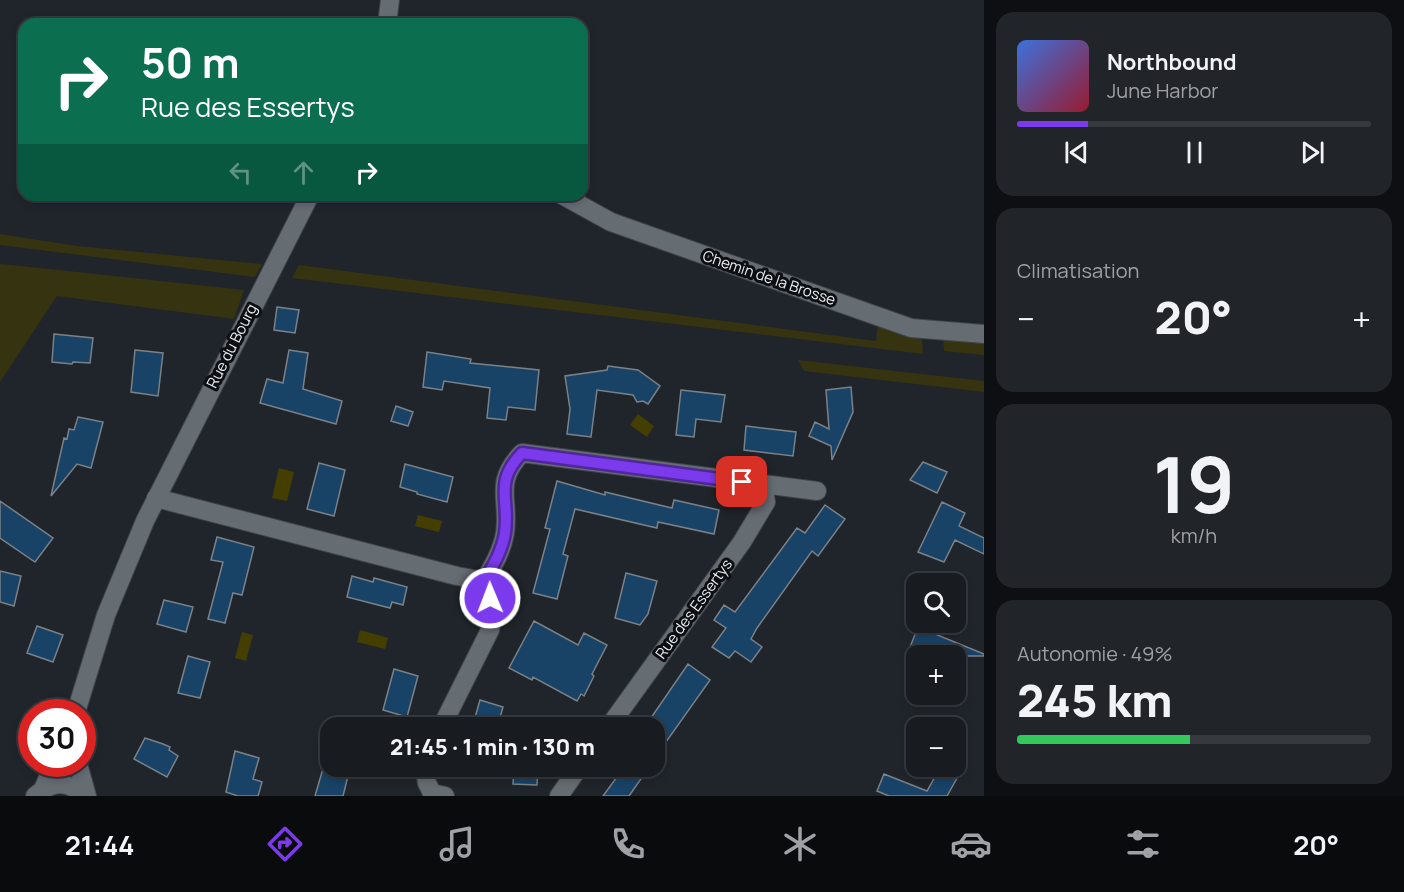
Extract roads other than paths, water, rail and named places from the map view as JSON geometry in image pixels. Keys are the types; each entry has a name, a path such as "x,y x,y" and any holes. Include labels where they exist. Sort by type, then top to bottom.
{"street":[{"path":"388,18 390,0"},
{"name":"Rue du Bourg","path":"80,699 106,615 156,498 307,201"},
{"name":"Chemin de la Brosse","path":"573,201 611,222 911,328 984,334"},
{"path":"446,717 490,630 493,615 484,581 501,549 505,531 506,474 522,453 817,491"},
{"name":"Rue des Essertys","path":"616,717 742,542 766,502 763,485"},
{"path":"156,498 484,581"},
{"path":"39,793 47,777"},
{"path":"82,777 87,796"},
{"path":"426,777 432,793 445,796"},
{"path":"559,796 572,777"},
{"path":"39,793 58,784 73,786 87,796"}]}
